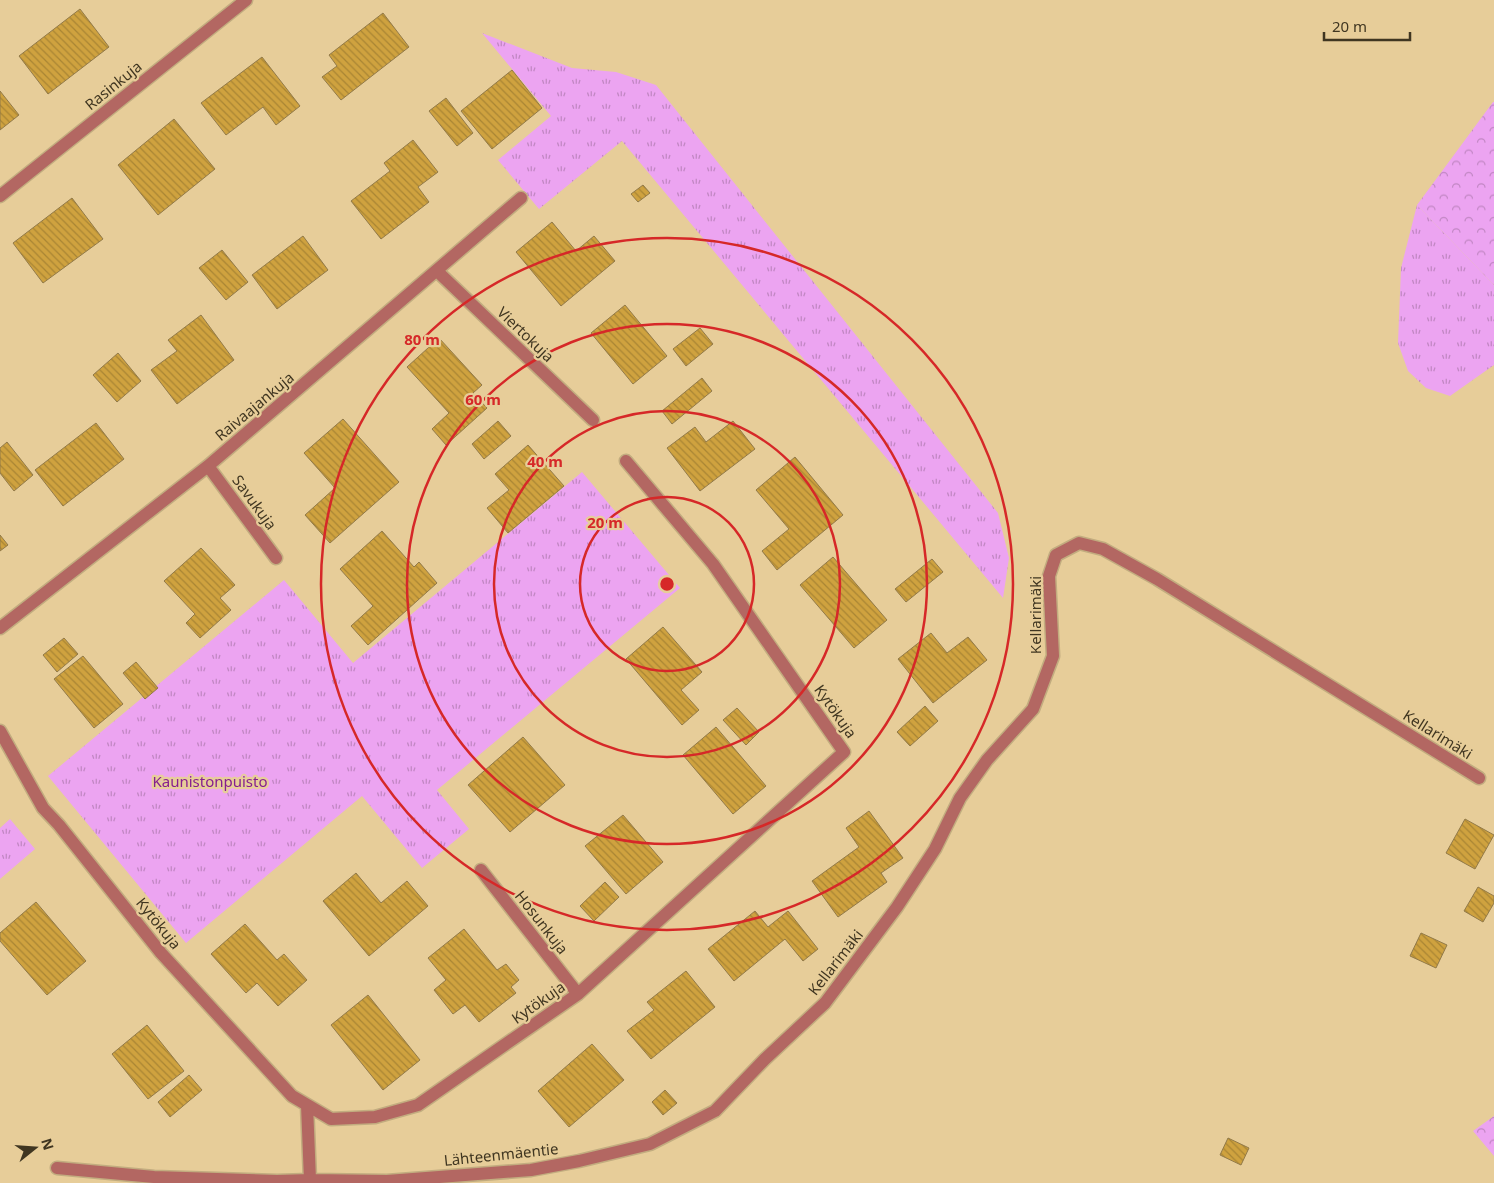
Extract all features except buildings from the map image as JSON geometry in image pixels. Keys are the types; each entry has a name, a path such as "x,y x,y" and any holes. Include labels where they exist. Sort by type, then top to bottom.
{"street":[{"name":"Rasinkuja","path":"0,196 246,0"},
{"name":"Raivaajankuja","path":"0,628 208,466 521,198"},
{"name":"Viertokuja","path":"437,271 593,420"},
{"name":"Kytökuja","path":"0,731 42,808 59,825 161,953 292,1096 331,1119 375,1117 418,1105 578,994 844,752 713,564 626,461"},
{"name":"Savukuja","path":"208,466 276,558"},
{"name":"Kellarimäki","path":"715,1111 765,1059 825,1003 897,907 919,874 935,849 960,798 987,760 1033,709 1053,656 1049,576 1056,555 1079,543 1103,549 1158,579 1479,778"},
{"name":"Hosunkuja","path":"481,870 578,994"},
{"path":"307,1105 310,1180"},
{"name":"Lähteenmäentie","path":"57,1168 154,1177 277,1181 387,1181 531,1170 650,1144 715,1111"}],"green space":[{"path":"482,33 572,68 616,72 656,85 998,513 1009,558 1003,598 622,141 539,209 498,160 551,116"},
{"path":"1494,102 1494,285 1417,205"},
{"path":"1417,205 1494,285 1494,365 1450,396 1426,388 1408,371 1398,343 1401,268"},
{"name":"Kaunistonpuisto","path":"582,472 680,588 437,790 469,829 422,868 362,796 186,943 48,776 284,580 353,663"},
{"path":"10,819 35,849 0,879 0,828"},
{"path":"1494,1116 1494,1156 1473,1131"}]}
